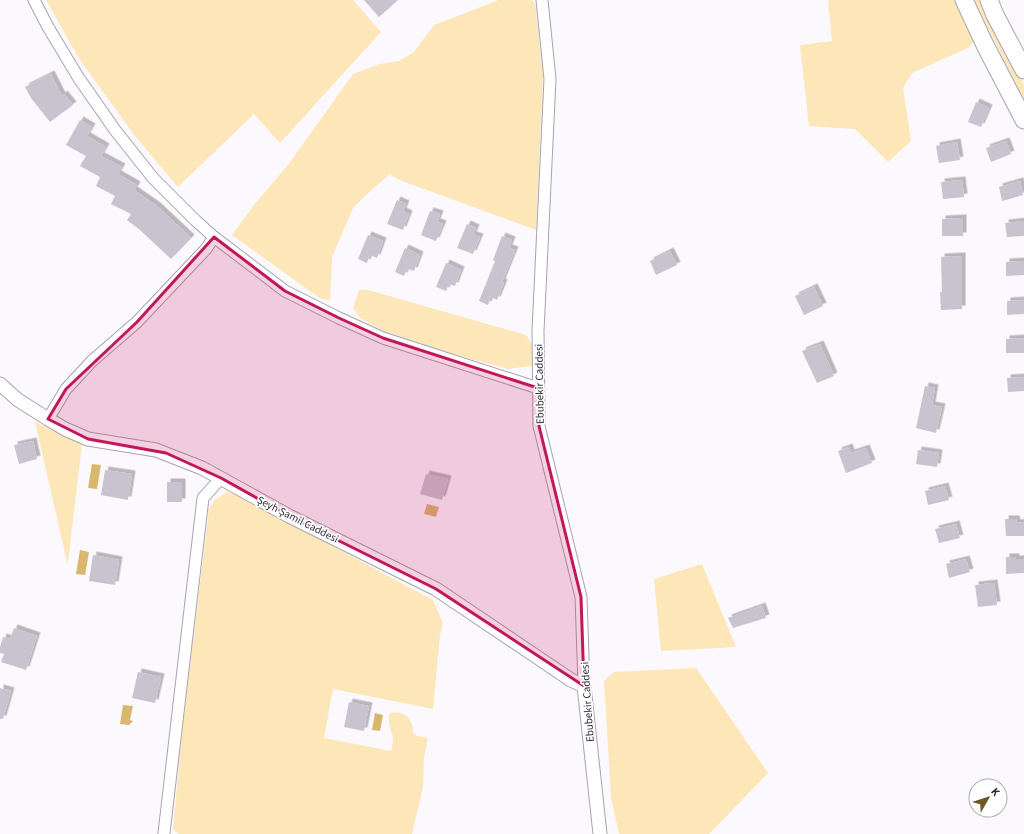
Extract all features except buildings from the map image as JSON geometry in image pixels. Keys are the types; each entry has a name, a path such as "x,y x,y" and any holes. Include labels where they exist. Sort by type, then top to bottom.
{"main road":[{"path":"964,0 985,45 1024,120"},
{"path":"989,0 995,15 1024,70"}],"street":[{"path":"34,0 48,27 78,77 115,130 153,178 214,237 285,291 339,318 383,338 538,388"},
{"name":"Ebubekir Caddesi","path":"542,0 550,79 538,330 539,426 581,597 584,686 600,834"},
{"path":"48,420 66,389 92,361 137,322 206,249 214,237"},
{"name":"Şeyh Şamil Caddesi","path":"0,384 18,400 48,420 65,429 88,439 166,452 202,468 289,516 436,589 571,680 584,686"},
{"path":"164,833 203,498 221,478"}],"highlighted area":[{"path":"214,237 285,291 339,318 383,338 538,388 539,426 581,597 584,686 436,589 289,516 221,478 166,453 88,439 48,419 66,389 137,322"}],"shaded area":[{"path":"46,0 353,0 381,32 280,143 254,114 178,187 135,136 78,57"},
{"path":"499,0 531,0 535,3 543,76 536,230 397,179 390,174 353,208 332,257 330,300 321,299 232,235 254,205 288,165 353,74 380,64 399,61 414,52 434,25"},
{"path":"828,0 955,0 974,40 970,47 912,73 903,88 911,141 888,162 855,129 809,126 800,45 832,41"},
{"path":"974,0 981,0 1024,85 1024,100"},
{"path":"359,290 368,290 526,335 534,348 532,366 508,369 438,350 384,331 360,318 353,308"},
{"path":"35,422 82,444 68,562 67,562"},
{"path":"92,464 101,465 97,489 88,488"},
{"path":"227,492 237,495 433,600 443,623 440,635 433,709 333,689 324,738 391,751 393,738 389,716 390,713 395,712 403,714 409,719 413,727 413,732 417,736 428,738 424,758 423,787 412,834 179,834 173,829 182,733 209,509 215,500"},
{"path":"427,504 439,507 436,517 424,514"},
{"path":"80,550 89,552 85,575 76,574"},
{"path":"702,564 736,647 661,651 654,579"},
{"path":"696,668 768,773 709,834 619,834 611,797 604,681 614,672"},
{"path":"123,705 133,706 130,720 133,721 129,725 120,724"},
{"path":"375,713 383,715 380,731 372,730"}]}
